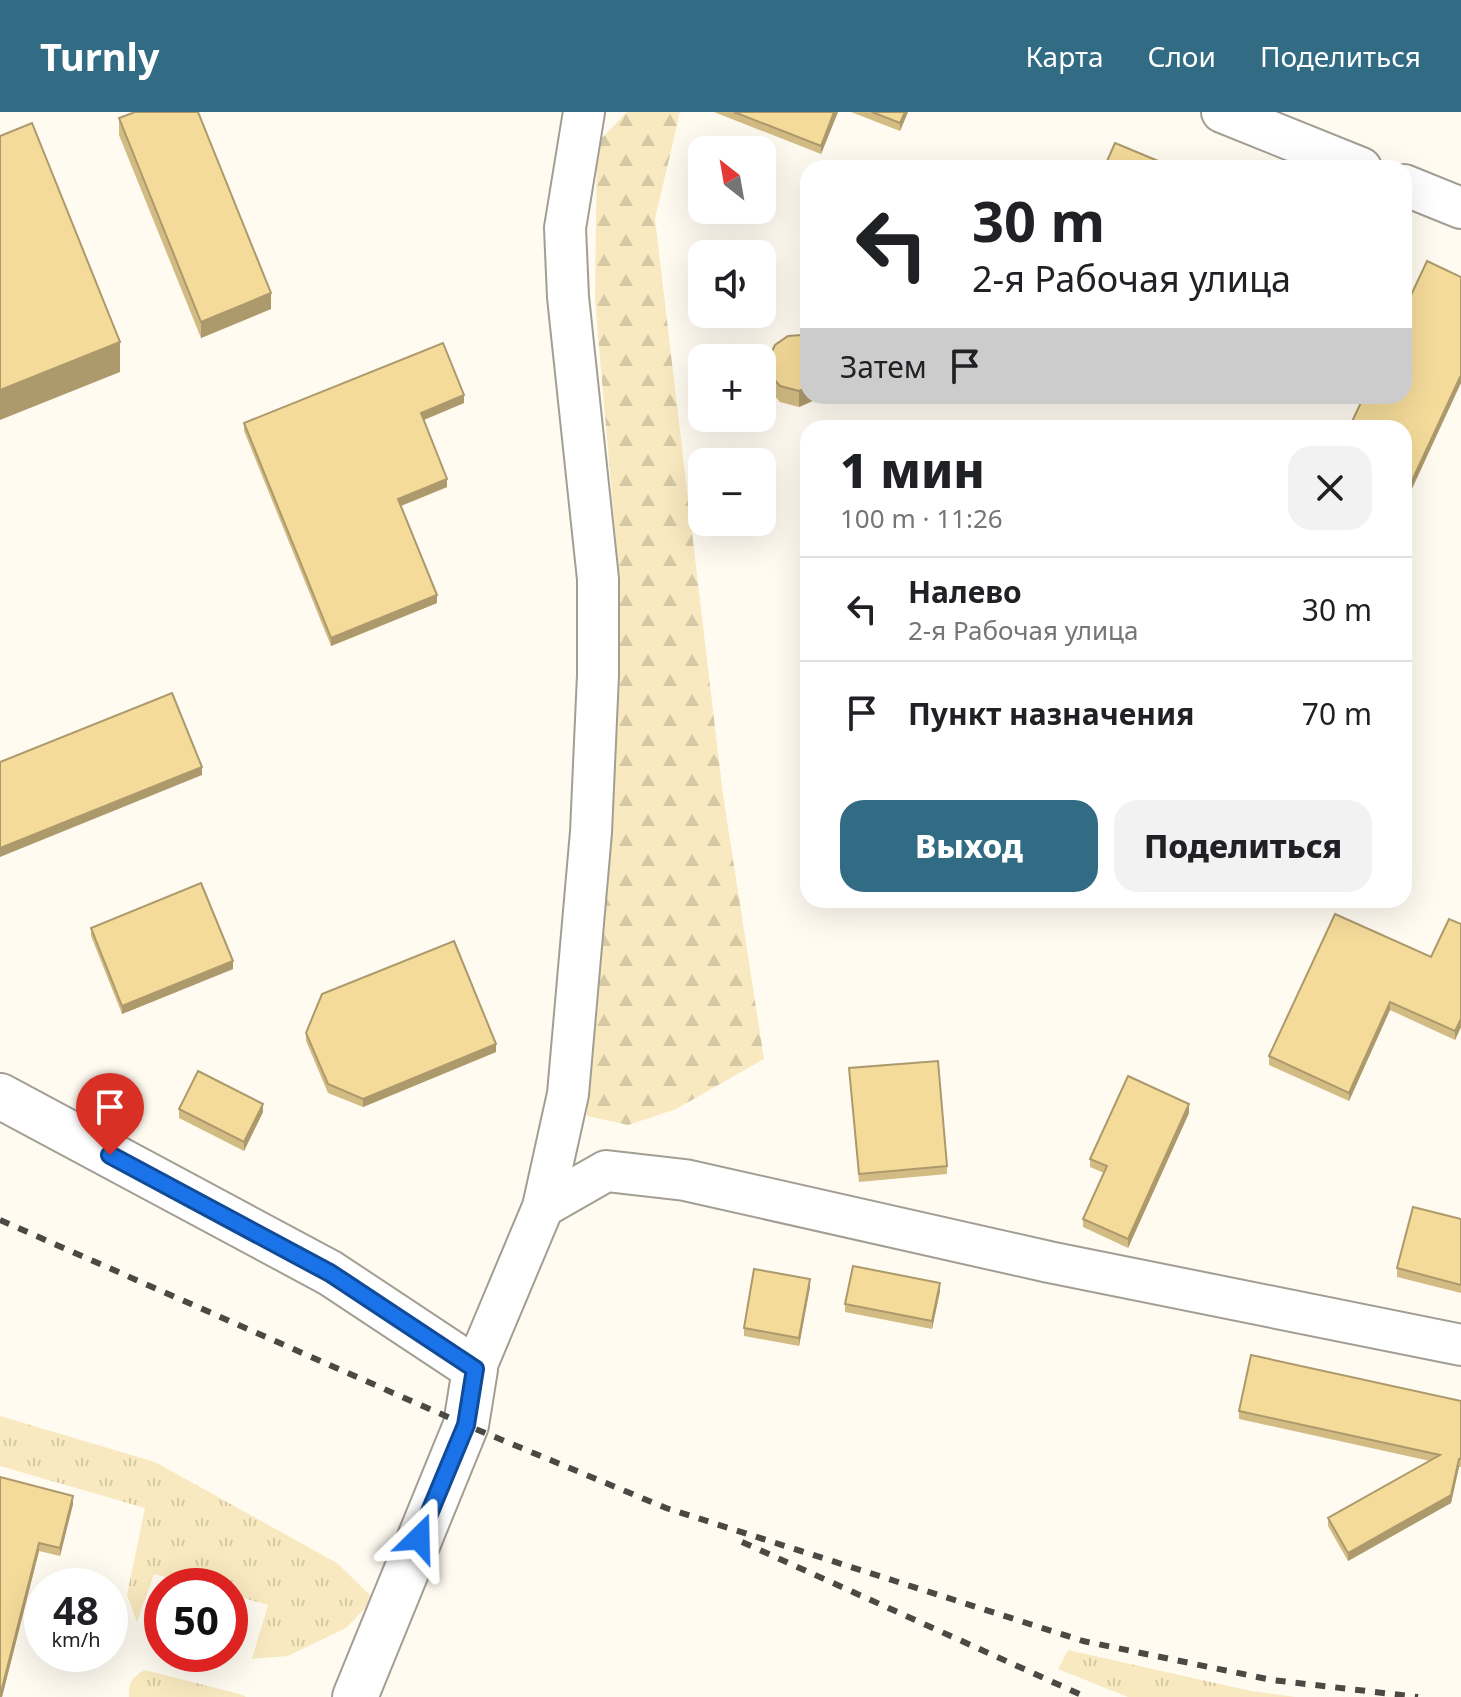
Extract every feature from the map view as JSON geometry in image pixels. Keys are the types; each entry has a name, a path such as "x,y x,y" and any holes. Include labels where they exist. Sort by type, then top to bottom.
{"main road":[{"path":"0,1096 330,1273 475,1369 466,1425 355,1697"}],"street":[{"path":"475,1369 543,1207 568,1094 591,832 598,675 598,579 568,297 565,228 584,112"},
{"path":"1222,112 1341,160"},
{"path":"1412,188 1461,208"},
{"path":"543,1207 606,1171 685,1180 1049,1262 1461,1345"}],"green space":[{"path":"627,112 680,112 655,219 688,499 688,536 692,536 723,795 764,1059 676,1109 628,1125 587,1116 587,1061 613,817 618,669 618,564 595,301 597,143"},
{"path":"0,1416 155,1462 337,1563 374,1599 346,1628 288,1656 252,1659 268,1605 248,1599 248,1568 144,1568 144,1602 137,1622 128,1590 145,1508 0,1466"},
{"path":"1068,1650 1251,1691 1296,1697 1128,1697 1058,1669"},
{"path":"144,1671 153,1672 246,1697 129,1697 129,1688 137,1675"}],"building":[{"path":"135,112 198,112 271,293 201,322 119,118"},
{"path":"734,112 834,112 821,146"},
{"path":"872,112 905,112 900,123"},
{"path":"32,123 120,342 0,390 0,136"},
{"path":"1115,143 1156,160 1108,160"},
{"path":"1427,261 1461,277 1461,375 1412,481 1412,420 1353,420 1360,404 1412,404 1412,293"},
{"path":"800,335 800,391 780,386 776,382 776,344 788,336"},
{"path":"443,343 464,395 421,413 447,479 398,499 437,595 331,638 244,423"},
{"path":"172,693 202,767 0,848 0,762"},
{"path":"201,883 233,961 122,1006 91,928"},
{"path":"1335,914 1431,957 1449,919 1461,924 1461,1019 1455,1031 1390,1002 1349,1093 1269,1056"},
{"path":"454,941 496,1044 363,1099 328,1084 306,1033 322,994"},
{"path":"938,1061 947,1166 859,1174 849,1068"},
{"path":"198,1071 263,1104 244,1142 179,1109"},
{"path":"1128,1076 1189,1104 1128,1239 1083,1219 1107,1166 1090,1159"},
{"path":"1413,1207 1461,1219 1461,1285 1397,1268"},
{"path":"853,1266 940,1283 932,1321 845,1304"},
{"path":"754,1269 810,1279 799,1338 744,1328"},
{"path":"1251,1355 1461,1401 1461,1459 1451,1495 1348,1553 1328,1518 1440,1455 1239,1411"},
{"path":"0,1477 73,1496 60,1548 39,1543 33,1568 24,1568 24,1602 0,1696"}],"railway":[{"path":"0,1220 466,1425 666,1508 1083,1641 1272,1680 1418,1697"},
{"path":"742,1542 1086,1697"}],"route":[{"path":"110,1155 330,1273 475,1369 466,1425 419,1538"}]}
